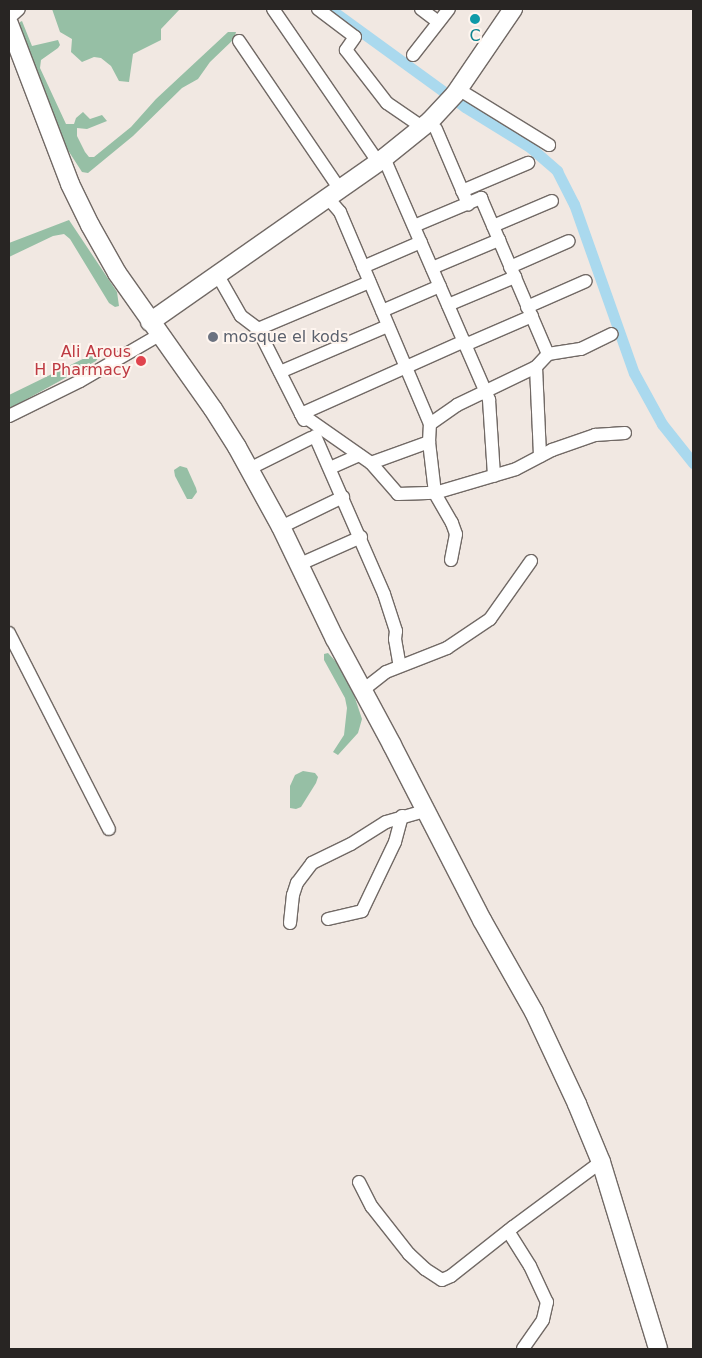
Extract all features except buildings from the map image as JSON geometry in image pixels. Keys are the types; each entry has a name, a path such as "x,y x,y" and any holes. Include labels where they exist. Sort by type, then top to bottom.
{"main road":[{"path":"154,329 217,274 429,128 513,9"},
{"path":"9,24 70,184 90,225 117,273 154,329 213,409 249,468 281,527 334,639 534,1012 577,1104 601,1162 658,1349"}],"street":[{"path":"9,18 19,9"},
{"path":"273,9 381,160 414,226 490,400 494,476"},
{"path":"318,9 355,37 346,50 387,103 429,128 468,204"},
{"path":"421,9 438,22"},
{"path":"414,54 449,9"},
{"path":"239,40 333,193 430,424 429,442 435,493 454,527 456,542 451,560"},
{"path":"458,89 549,145"},
{"path":"462,191 528,163"},
{"path":"475,185 548,354"},
{"path":"414,226 481,198"},
{"path":"493,226 552,201"},
{"path":"432,268 499,240"},
{"path":"448,305 569,241"},
{"path":"363,267 421,242"},
{"path":"217,274 255,340 268,348"},
{"path":"258,329 369,282"},
{"path":"301,414 464,343 530,312 586,282"},
{"path":"382,311 440,286"},
{"path":"242,316 258,329 301,414 317,435 361,537 396,631 395,640 400,666"},
{"path":"280,372 388,326"},
{"path":"9,416 80,381 154,329"},
{"path":"430,424 457,405 536,367 548,354 581,349 612,334"},
{"path":"536,367 540,456"},
{"path":"317,435 359,455 371,463 398,494 435,493 516,469 552,450 595,435 625,433"},
{"path":"249,468 317,435"},
{"path":"371,463 429,442"},
{"path":"330,468 359,455"},
{"path":"281,527 343,497"},
{"path":"298,565 361,537"},
{"path":"363,690 386,672 447,648 490,619 531,561"},
{"path":"9,633 109,829"},
{"path":"290,923 293,895 297,883 312,863 350,844 373,828 402,816 425,811"},
{"path":"328,919 362,911 395,842 402,816"},
{"path":"359,1182 372,1208 409,1254 439,1279 451,1276 601,1162"},
{"path":"508,1231 530,1266 547,1302 543,1320 523,1349"}],"green space":[{"path":"52,9 180,9 161,29 161,40 133,54 129,82 119,81 111,66 101,58 94,57 82,62 71,52 72,39 60,32"},
{"path":"22,21 32,46 58,40 60,45 41,60 40,68 66,124 74,124 76,118 83,112 90,119 102,115 107,121 87,129 77,128 77,136 89,157 94,157 131,127 156,99 228,32 236,32 234,39 210,62 198,79 182,88 133,136 88,173 82,172 64,144 20,30 20,22"},
{"path":"69,220 117,292 119,306 115,307 109,303 70,239 64,234 53,236 9,257 9,243"},
{"path":"95,353 99,357 96,361 9,409 9,395"},
{"path":"180,466 187,468 196,488 197,492 192,499 187,499 175,476 174,470"},
{"path":"328,653 338,664 354,695 362,719 358,733 338,755 333,752 344,735 347,708 345,698 324,660 324,654"},
{"path":"303,771 315,773 318,777 316,783 301,807 296,809 290,808 290,786 295,775"}],"waterway":[{"path":"330,9 465,107 531,148 557,171 574,204 634,373 662,424 693,463"}],"place":[{"name":"C","path":"475,19"},
{"name":"mosque el kods","path":"213,337"},
{"name":"Ali Arous H Pharmacy","path":"141,361"}]}
